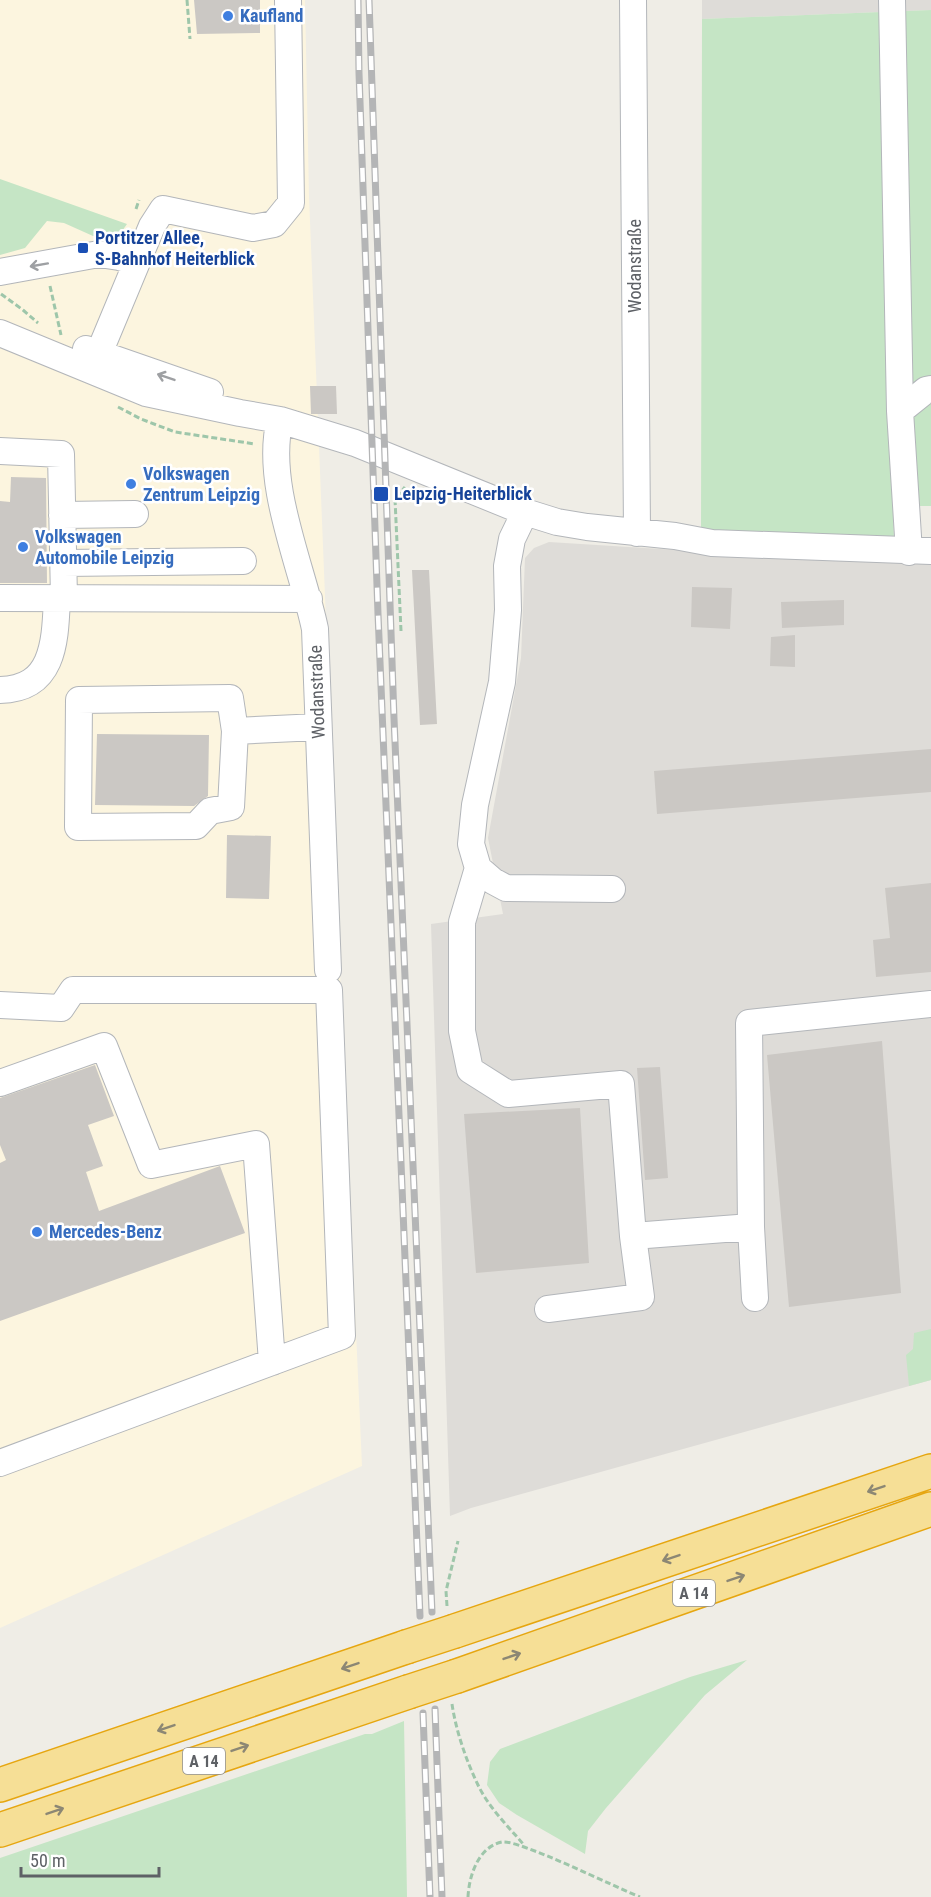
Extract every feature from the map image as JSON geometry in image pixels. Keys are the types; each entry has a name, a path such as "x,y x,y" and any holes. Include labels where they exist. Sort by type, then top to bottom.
{"highway":[{"name":"A 14","path":"0,1785 406,1647 451,1619 931,1471"},
{"name":"A 14","path":"0,1830 408,1692 454,1689 931,1509"}],"street":[{"path":"95,362 153,226 163,209 253,228 274,224 291,203 288,0"},
{"name":"Wodanstraße","path":"633,0 637,532"},
{"path":"0,333 241,402 280,420 372,449 525,512 557,522 675,536 712,543 920,551 900,411 892,0"},
{"path":"0,272 99,254 119,256 137,262"},
{"path":"0,314 56,337 95,362"},
{"path":"900,411 926,390 931,389"},
{"name":"Wodanstraße","path":"280,420 276,437 277,471 284,510 315,629 328,970"},
{"path":"0,452 60,454 63,563 56,638 51,655 35,681 16,690 0,690"},
{"path":"525,512 512,539 507,566 508,610 502,682 475,805 471,844 478,868 462,922 462,1031 470,1070 508,1094 621,1084 633,1236 641,1297 548,1309"},
{"path":"62,515 135,514"},
{"path":"63,563 243,561"},
{"path":"0,598 309,599"},
{"path":"230,698 235,731 231,807 210,812 196,826 78,827 79,699 230,698"},
{"path":"235,731 318,727"},
{"path":"478,868 493,881 506,888 612,889"},
{"path":"0,1005 61,1008 73,990 329,990 342,1336 0,1463"},
{"path":"755,1298 751,1227 749,1023 931,1004"},
{"path":"0,1083 104,1046 151,1165 256,1144 272,1362"},
{"path":"633,1236 751,1227"}],"path":[{"path":"187,0 190,39"},
{"path":"0,294 56,337 61,328 50,284"},
{"path":"395,499 401,631"},
{"path":"451,1619 446,1590 458,1541"},
{"path":"454,1689 455,1726 478,1786 495,1811 526,1847"},
{"path":"468,1897 469,1884 478,1859 492,1846 504,1841 526,1847 640,1897"}],"shaded area":[{"path":"0,0 305,0 309,196 362,1466 0,1628"},
{"path":"702,0 931,0 931,10 702,19"},
{"path":"549,542 741,554 931,558 931,1380 471,1508 450,1516 431,924 503,914 488,838 521,658 525,558 534,548"}],"green space":[{"path":"931,10 931,506 893,506 894,539 701,531 702,19"},
{"path":"0,179 127,224 120,234 93,236 64,223 47,221 25,248 0,255"},
{"path":"931,1329 931,1380 909,1386 906,1355 913,1349 914,1333"},
{"path":"747,1660 705,1695 606,1808 588,1831 585,1854 499,1803 487,1785 490,1762 500,1749 690,1677"},
{"path":"404,1721 407,1897 0,1897 0,1858 365,1734 372,1734"}],"building":[{"name":"Kaufland","path":"194,0 260,0 260,33 197,34"},
{"path":"310,386 336,386 337,414 311,414"},
{"name":"Volkswagen Automobile Leipzig","path":"11,477 46,478 47,583 0,583 0,501 10,502"},
{"path":"412,570 429,570 437,724 420,725"},
{"path":"692,587 732,588 730,629 691,627"},
{"path":"844,600 844,625 782,628 781,602"},
{"path":"795,635 795,667 770,666 771,637"},
{"path":"97,734 209,735 208,796 194,806 95,805"},
{"path":"931,749 931,792 657,814 654,771"},
{"path":"227,835 271,836 269,899 226,898"},
{"path":"931,883 931,972 876,977 873,940 890,938 885,888"},
{"path":"882,1041 901,1293 789,1307 767,1055"},
{"path":"95,1065 114,1116 88,1125 103,1166 86,1172 99,1211 220,1166 245,1233 0,1321 0,1163 6,1160 0,1145 0,1098"},
{"path":"660,1067 668,1178 645,1180 637,1068"},
{"path":"580,1108 589,1263 476,1273 464,1114"}],"railway":[{"path":"358,0 378,614 420,1616"},
{"path":"369,0 394,718 432,1612"},
{"path":"435,1709 442,1897"},
{"path":"423,1713 430,1897"}],"place":[{"name":"Kaufland","path":"228,16"},
{"name":"Portitzer Allee, S-Bahnhof Heiterblick","path":"83,248"},
{"name":"Volkswagen Zentrum Leipzig","path":"131,484"},
{"name":"Leipzig-Heiterblick","path":"381,494"},
{"name":"Volkswagen Automobile Leipzig","path":"23,547"},
{"name":"Mercedes-Benz","path":"37,1232"}]}
